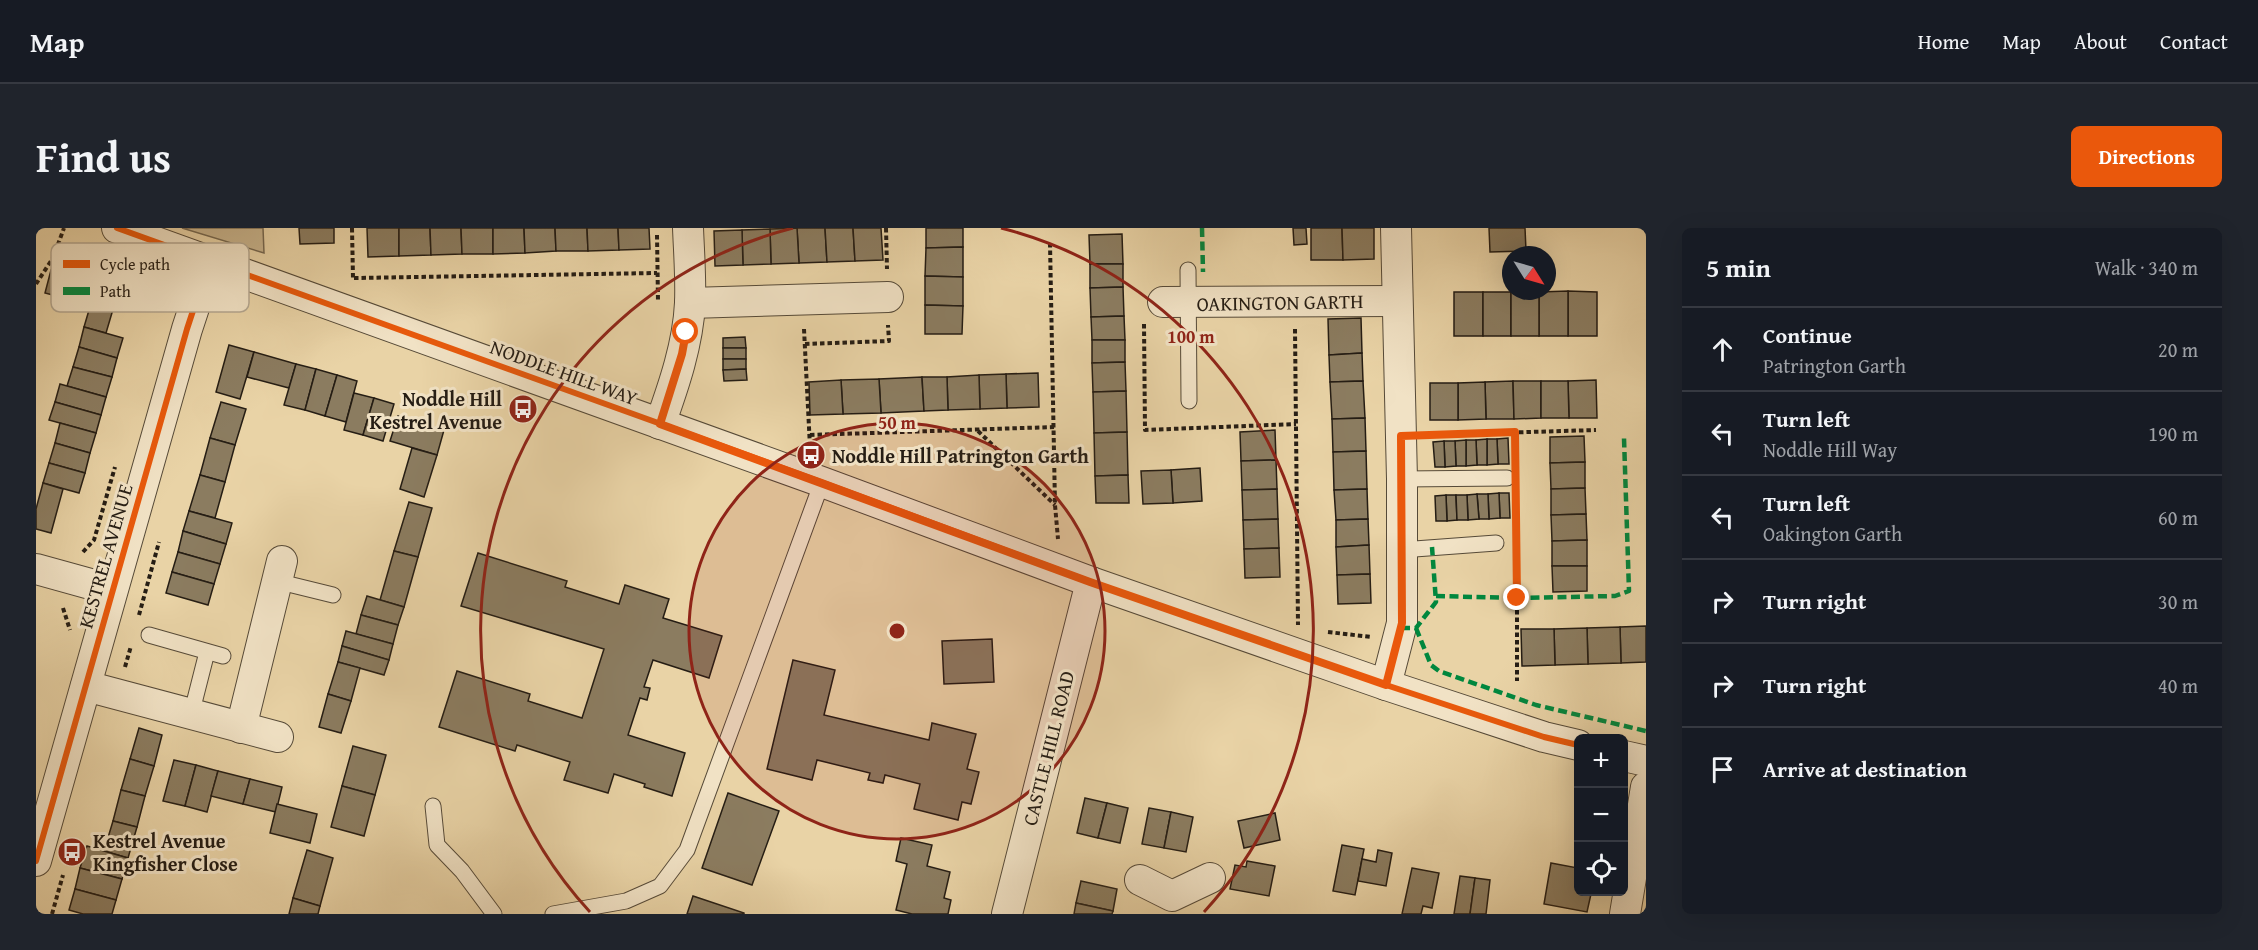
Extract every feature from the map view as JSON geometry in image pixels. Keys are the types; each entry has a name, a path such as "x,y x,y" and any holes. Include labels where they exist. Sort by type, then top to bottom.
{"street":[{"name":"NODDLE HILL WAY","path":"117,228 158,243"},
{"path":"660,424 682,354 690,303 688,228"},
{"path":"1386,685 1402,623 1402,479 1396,228"},
{"name":"NODDLE HILL WAY","path":"249,276 1090,582 1386,685 1544,737 1574,744"},
{"path":"690,303 888,297"},
{"name":"OAKINGTON GARTH","path":"1176,303 1397,301"},
{"name":"KESTREL AVENUE","path":"36,861 193,312"},
{"path":"36,569 112,590"},
{"path":"242,728 279,571"},
{"name":"CASTLE HILL ROAD","path":"1007,914 1090,582"},
{"path":"86,686 278,737"},
{"path":"1628,757 1646,761"},
{"path":"1632,903 1646,787"},
{"path":"1140,880 1170,905 1210,878"}],"lane":[{"path":"1188,270 1176,303 1189,401"},
{"path":"1402,479 1511,473"},
{"path":"554,914 626,901 660,886 687,849 814,480"},
{"path":"1401,550 1496,543"},
{"path":"279,571 333,595"},
{"path":"150,635 223,656"},
{"path":"191,715 207,652"},
{"path":"433,806 437,845 462,871 494,914"}],"path":[{"path":"58,243 64,228"},
{"path":"338,308 354,278 352,228"},
{"path":"657,228 658,301"},
{"path":"1050,243 1055,505 1059,542"},
{"path":"36,284 51,261"},
{"path":"354,278 657,273"},
{"path":"1291,652 1299,617 1295,302"},
{"path":"805,344 814,480"},
{"path":"810,435 1054,427"},
{"path":"978,430 1055,505"},
{"path":"1401,436 1596,430"},
{"path":"1511,473 1515,432"},
{"path":"1516,492 1517,681"}],"shaded area":[{"path":"182,228 263,228 264,253 249,248 249,243 231,243"}],"building":[{"path":"299,228 334,228 334,243 300,244"},
{"path":"367,228 399,228 399,256 368,257"},
{"path":"399,228 430,228 431,255 399,256"},
{"path":"430,228 461,228 462,254 431,255"},
{"path":"461,228 493,228 493,254 462,254"},
{"path":"493,228 524,228 525,253 493,254"},
{"path":"524,228 555,228 556,251 525,253"},
{"path":"555,228 587,228 588,251 556,251"},
{"path":"587,228 618,228 619,250 588,251"},
{"path":"618,228 649,228 650,249 619,250"},
{"path":"797,228 825,228 827,262 799,263"},
{"path":"797,228 799,263 771,264 770,229"},
{"path":"825,228 853,228 855,261 827,262"},
{"path":"853,228 881,228 883,260 855,261"},
{"path":"926,228 963,228 963,247 926,248"},
{"path":"1293,228 1306,228 1307,244 1294,245"},
{"path":"1311,228 1342,228 1343,260 1311,260"},
{"path":"1342,228 1374,228 1374,259 1343,260"},
{"path":"1489,228 1525,228 1526,246 1502,246 1502,252 1490,252"},
{"path":"770,229 771,264 743,265 742,230"},
{"path":"742,230 743,265 715,266 714,231"},
{"path":"1122,234 1123,264 1090,264 1089,235"},
{"path":"963,247 963,277 925,276 926,248"},
{"path":"1090,264 1123,264 1123,287 1090,288"},
{"path":"51,270 51,295 45,293"},
{"path":"925,276 963,277 963,306 925,305"},
{"path":"1123,287 1124,316 1091,317 1090,288"},
{"path":"1556,291 1568,291 1568,336 1539,336 1539,300 1556,300"},
{"path":"1568,291 1597,292 1597,336 1568,336"},
{"path":"1454,292 1483,292 1483,336 1454,336"},
{"path":"1483,292 1502,292 1502,300 1511,300 1511,336 1483,336"},
{"path":"1511,300 1539,300 1539,336 1511,336"},
{"path":"925,305 963,306 962,334 925,334"},
{"path":"88,312 112,312 106,333 84,327"},
{"path":"1124,316 1125,340 1092,340 1091,317"},
{"path":"1361,318 1362,353 1329,355 1328,319"},
{"path":"84,327 123,338 117,358 79,347"},
{"path":"745,337 746,348 723,348 723,338"},
{"path":"1092,340 1125,340 1125,362 1092,363"},
{"path":"229,345 254,352 240,399 216,392"},
{"path":"79,347 117,358 112,377 73,367"},
{"path":"723,348 746,348 746,359 723,359"},
{"path":"254,352 296,364 289,388 247,377"},
{"path":"1362,353 1363,381 1330,382 1329,355"},
{"path":"723,359 746,359 746,369 723,370"},
{"path":"1125,362 1126,391 1093,392 1092,363"},
{"path":"296,364 316,369 305,410 284,405"},
{"path":"73,367 112,377 106,397 67,386"},
{"path":"316,369 337,375 325,416 305,410"},
{"path":"746,369 747,380 724,381 723,370"},
{"path":"1038,373 1039,407 1007,408 1006,374"},
{"path":"1006,374 1007,408 980,409 979,375"},
{"path":"337,375 357,381 346,422 325,416"},
{"path":"979,375 980,409 948,410 947,377"},
{"path":"922,377 924,411 881,413 879,379"},
{"path":"922,377 947,377 948,410 924,411"},
{"path":"879,379 881,413 843,414 841,380"},
{"path":"841,380 843,414 810,415 809,382"},
{"path":"1596,380 1597,418 1569,418 1568,381"},
{"path":"1363,381 1365,418 1332,419 1330,382"},
{"path":"1513,381 1514,419 1486,419 1485,382"},
{"path":"1513,381 1541,381 1541,418 1514,419"},
{"path":"1541,381 1568,381 1569,418 1541,418"},
{"path":"1485,382 1486,419 1458,420 1458,383"},
{"path":"1430,383 1458,383 1458,420 1430,420"},
{"path":"60,384 106,397 101,415 55,402"},
{"path":"1126,391 1127,432 1094,433 1093,392"},
{"path":"354,393 374,398 363,435 344,430"},
{"path":"374,398 394,404 383,441 363,435"},
{"path":"55,402 101,415 96,433 49,420"},
{"path":"221,402 246,409 235,445 210,438"},
{"path":"398,416 444,430 437,455 390,441"},
{"path":"1365,418 1366,451 1333,452 1332,419"},
{"path":"60,423 96,433 90,453 55,443"},
{"path":"1275,430 1276,460 1241,461 1240,432"},
{"path":"1127,432 1128,475 1095,476 1094,433"},
{"path":"1584,436 1585,462 1550,463 1550,437"},
{"path":"210,438 235,445 225,482 200,475"},
{"path":"1508,438 1509,464 1498,464 1497,439"},
{"path":"1487,439 1497,439 1498,464 1487,465"},
{"path":"1487,439 1487,465 1477,465 1476,440"},
{"path":"1466,440 1476,440 1477,465 1466,466"},
{"path":"1466,440 1466,466 1456,466 1455,441"},
{"path":"1444,441 1455,441 1456,466 1445,467"},
{"path":"1444,441 1445,467 1435,467 1433,442"},
{"path":"55,443 90,453 85,473 49,463"},
{"path":"412,448 437,455 424,497 400,489"},
{"path":"1366,451 1367,489 1334,490 1333,452"},
{"path":"1276,460 1277,489 1242,490 1241,461"},
{"path":"1585,462 1585,488 1551,489 1550,463"},
{"path":"49,463 85,473 79,493 43,483"},
{"path":"1200,468 1202,501 1173,503 1171,470"},
{"path":"1171,470 1173,503 1143,504 1141,471"},
{"path":"200,475 225,482 215,518 189,511"},
{"path":"1128,475 1129,503 1096,503 1095,476"},
{"path":"43,483 63,489 51,533 36,529 36,509"},
{"path":"1585,488 1586,514 1551,515 1551,489"},
{"path":"1277,489 1278,519 1243,520 1242,490"},
{"path":"1367,489 1368,519 1336,520 1334,490"},
{"path":"1499,493 1509,493 1510,518 1500,518"},
{"path":"1499,493 1500,518 1489,519 1488,494"},
{"path":"1477,494 1488,494 1489,519 1479,519"},
{"path":"1477,494 1479,519 1468,520 1467,495"},
{"path":"1446,495 1456,495 1457,520 1447,521"},
{"path":"1446,495 1447,521 1436,521 1435,496"},
{"path":"1456,495 1467,495 1468,520 1457,520"},
{"path":"409,502 432,508 418,557 394,551"},
{"path":"189,511 232,523 226,544 183,531"},
{"path":"1586,514 1587,540 1552,541 1551,515"},
{"path":"1278,519 1279,548 1244,549 1243,520"},
{"path":"1368,519 1369,545 1336,547 1336,520"},
{"path":"183,531 226,544 220,564 178,552"},
{"path":"1587,540 1587,566 1552,566 1552,541"},
{"path":"1369,545 1370,574 1337,575 1336,547"},
{"path":"1279,548 1280,577 1245,578 1244,549"},
{"path":"394,551 418,557 404,607 380,600"},
{"path":"178,552 220,564 214,584 172,572"},
{"path":"478,553 567,581 565,587 619,604 625,585 669,599 663,618 722,636 709,678 653,660 644,687 650,688 647,700 640,698 628,735 685,753 672,796 614,774 608,793 564,780 570,762 517,745 515,751 439,727 457,671 530,694 528,701 582,718 604,649 461,606"},
{"path":"1552,566 1587,566 1587,591 1553,592"},
{"path":"172,572 214,584 208,605 166,593"},
{"path":"1370,574 1371,603 1338,604 1337,575"},
{"path":"367,596 404,607 398,625 361,615"},
{"path":"361,615 398,625 393,644 356,634"},
{"path":"1646,626 1646,662 1621,663 1620,627"},
{"path":"1620,627 1621,663 1588,664 1587,628"},
{"path":"1587,628 1588,664 1555,665 1554,629"},
{"path":"1521,629 1554,629 1555,665 1522,666"},
{"path":"346,631 393,644 389,660 342,646"},
{"path":"992,639 994,682 944,684 942,641"},
{"path":"342,646 389,660 384,675 338,662"},
{"path":"793,660 835,670 824,715 929,740 932,723 976,734 967,769 979,772 971,804 962,802 958,820 914,809 920,784 885,775 883,783 868,780 870,773 817,760 812,780 767,769"},
{"path":"338,662 360,668 351,701 328,694"},
{"path":"328,694 351,701 341,733 319,727"},
{"path":"139,728 162,735 154,766 130,759"},
{"path":"353,746 386,755 375,795 342,786"},
{"path":"130,759 154,766 145,796 121,790"},
{"path":"174,760 196,765 185,806 163,801"},
{"path":"196,765 218,771 207,812 185,806"},
{"path":"218,771 250,779 243,804 211,796"},
{"path":"250,779 282,787 276,812 243,804"},
{"path":"342,786 375,795 364,836 331,827"},
{"path":"121,790 145,796 137,827 113,821"},
{"path":"728,793 779,811 752,885 702,868"},
{"path":"1085,798 1107,803 1098,838 1077,833"},
{"path":"1107,803 1128,808 1120,843 1098,838"},
{"path":"277,804 317,814 310,843 270,833"},
{"path":"1149,808 1171,812 1164,848 1142,844"},
{"path":"1171,812 1193,817 1186,852 1164,848"},
{"path":"1275,813 1280,840 1244,848 1238,821"},
{"path":"113,821 137,827 128,858 104,851"},
{"path":"901,838 932,845 927,866 950,872 944,898 951,900 948,914 912,914 896,910 907,864 896,861"},
{"path":"1342,845 1364,849 1355,895 1333,891"},
{"path":"87,846 128,858 122,879 80,868"},
{"path":"307,850 333,858 320,906 293,898"},
{"path":"1378,850 1392,853 1386,886 1358,881 1362,859 1376,862"},
{"path":"1247,861 1275,866 1269,896 1230,889 1235,865 1246,867"},
{"path":"1551,863 1574,867 1574,896 1591,896 1587,912 1544,904"},
{"path":"80,868 122,879 116,900 75,889"},
{"path":"1412,868 1439,873 1432,908 1423,906 1421,914 1402,914"},
{"path":"1460,876 1475,878 1470,914 1454,914"},
{"path":"1475,878 1490,880 1486,914 1470,914"},
{"path":"1081,881 1117,889 1113,911 1076,903"},
{"path":"75,889 116,900 112,914 83,914 69,910"},
{"path":"693,896 744,913 744,914 687,914"},
{"path":"293,898 320,906 318,914 289,914"},
{"path":"1076,903 1113,911 1112,914 1074,914"}],"marked path":[{"path":"1202,228 1203,272"},
{"path":"1436,596 1517,598 1615,596 1629,591 1624,438"},
{"path":"1401,628 1416,628 1436,602 1432,547"},
{"path":"1416,628 1431,665 1439,671 1536,705 1646,731"}],"cycle path":[{"path":"117,228 159,243"},
{"path":"249,276 822,482 1091,582 1386,685 1544,737 1574,744"},
{"path":"36,861 193,312"}],"place":[{"name":"Noddle Hill Kestrel Avenue","path":"523,409"},
{"name":"Noddle Hill Patrington Garth","path":"811,455"},
{"name":"Kestrel Avenue Kingfisher Close","path":"72,852"}],"route":[{"path":"686,332 682,354 660,424 1090,582 1386,685 1402,623 1401,436 1515,432 1517,598"}]}
